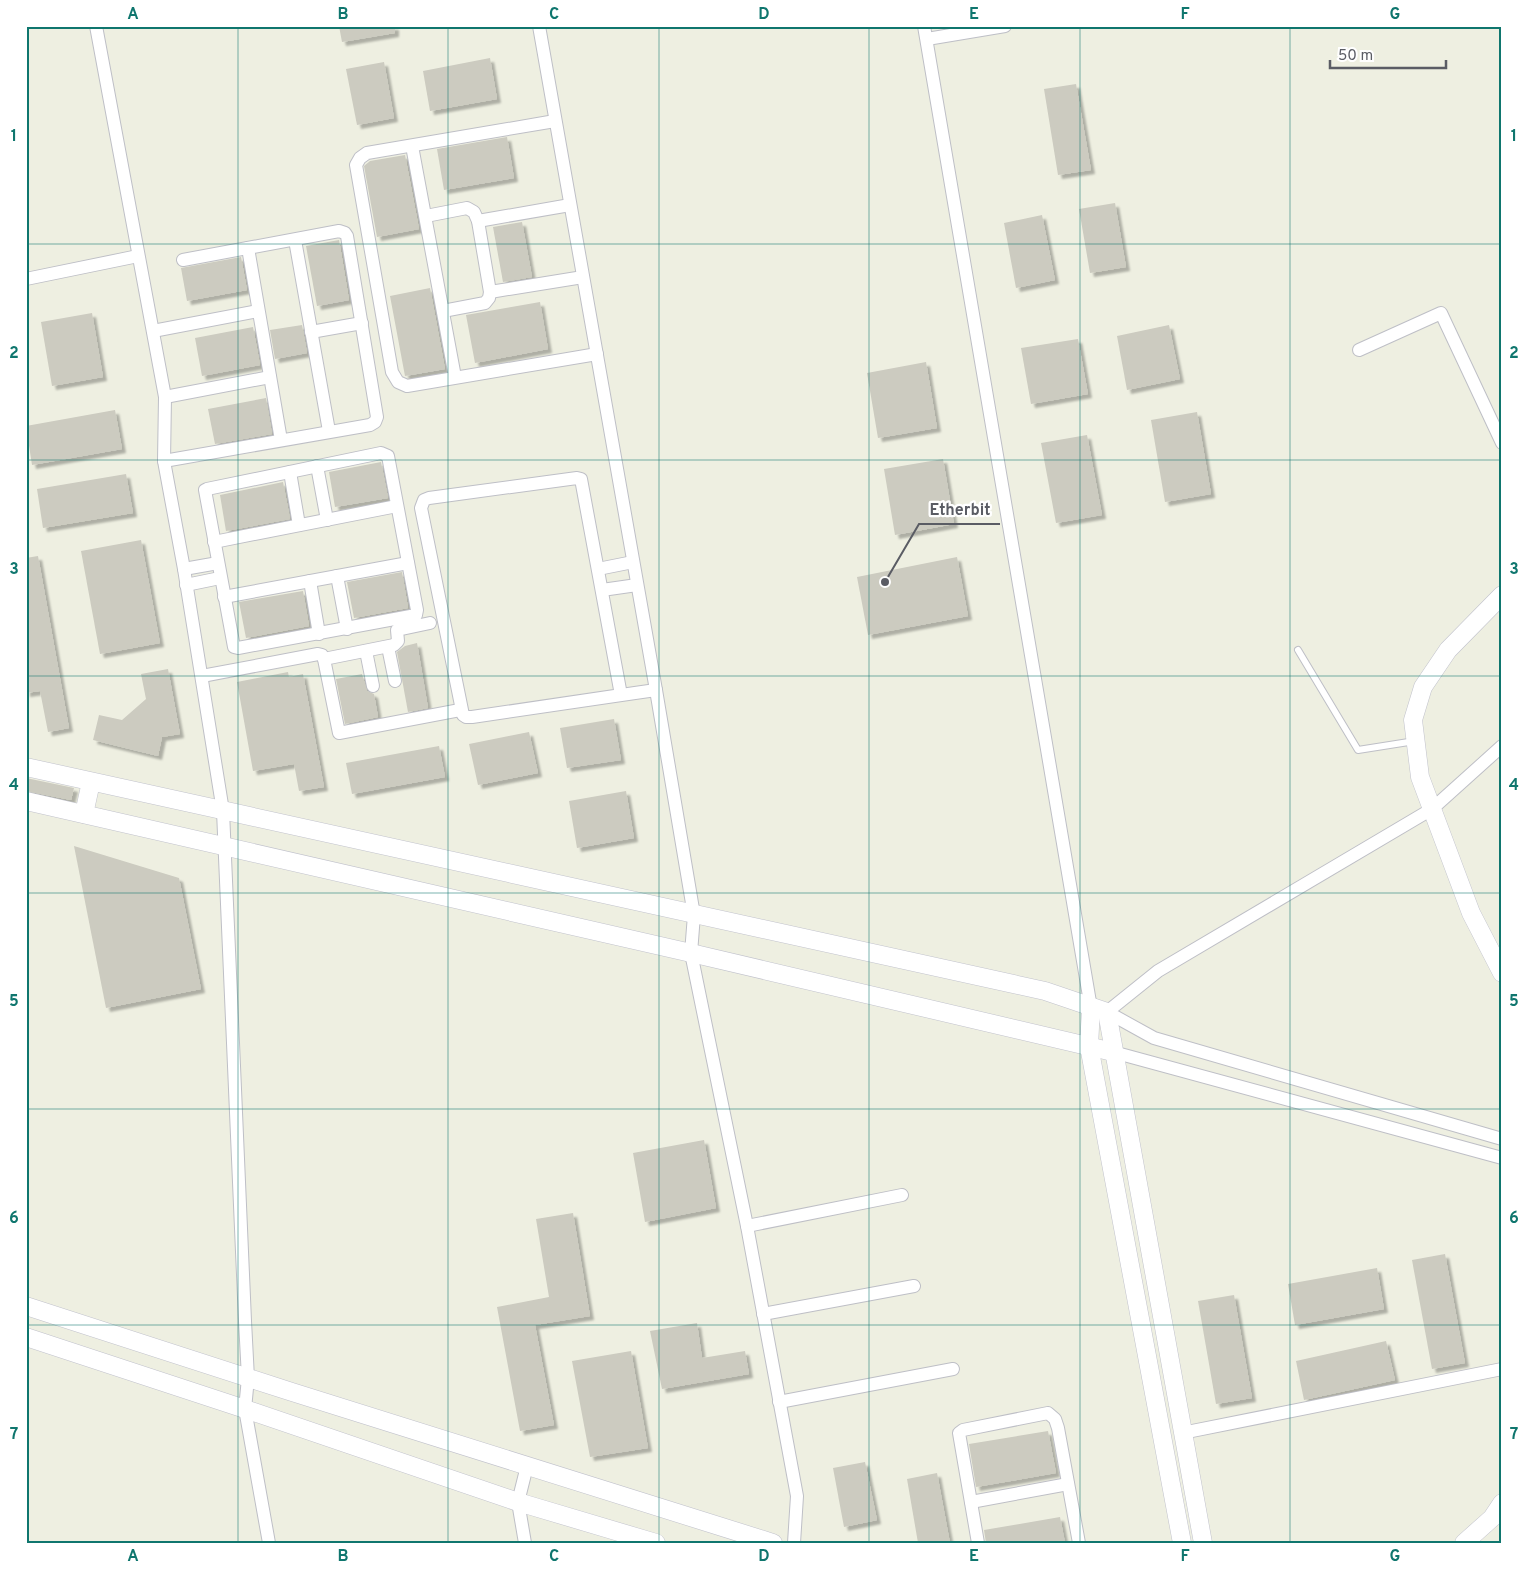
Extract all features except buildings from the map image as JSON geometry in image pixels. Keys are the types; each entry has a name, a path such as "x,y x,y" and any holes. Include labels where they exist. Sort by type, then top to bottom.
{"street":[{"path":"96,26 165,397 164,461 184,569 223,811 248,1378 245,1409 269,1543"},
{"path":"539,26 638,585 694,915 691,953 747,1226 797,1496 794,1543"},
{"path":"924,26 1099,1010 1113,1052 1202,1543"},
{"path":"927,39 1005,26"},
{"path":"555,121 367,153 360,158 356,166 392,372 398,382 406,386 597,354"},
{"path":"412,146 455,377"},
{"path":"478,222 570,205"},
{"path":"426,216 467,208 474,212 478,222 490,292 489,298 485,303 443,310"},
{"path":"164,461 370,425 375,422 377,412 346,234 339,232 183,260"},
{"path":"295,240 329,431"},
{"path":"248,248 281,440"},
{"path":"26,279 138,256"},
{"path":"490,292 583,277"},
{"path":"152,331 258,311"},
{"path":"1359,350 1441,312 1502,443"},
{"path":"311,332 362,323"},
{"path":"165,397 270,377"},
{"path":"381,453 386,454 398,506 417,610 416,615 236,648 232,643 205,490 290,472 381,453"},
{"path":"317,466 327,520"},
{"path":"290,472 299,525"},
{"path":"621,695 580,478 439,496 424,500 420,508 460,710 466,717 472,717 656,690"},
{"path":"214,542 398,506"},
{"path":"598,569 633,562"},
{"path":"184,569 218,563"},
{"path":"224,597 408,563"},
{"path":"337,576 347,628"},
{"path":"186,585 220,578"},
{"path":"310,581 319,634"},
{"path":"602,590 638,585"},
{"path":"1502,595 1448,650 1423,687 1413,720 1420,777 1471,913 1502,973"},
{"path":"324,659 396,644 398,641 397,630 400,628 430,623"},
{"path":"388,646 395,681"},
{"path":"366,651 373,686"},
{"path":"202,676 318,654 322,655 339,733 460,710"},
{"path":"1182,1543 1089,1046 1099,1010 1158,971 1432,809 1502,746"},
{"path":"26,767 1045,991 1099,1010 1154,1038 1502,1139"},
{"path":"84,814 91,782"},
{"path":"26,801 1089,1046 1502,1158"},
{"path":"747,1226 902,1195"},
{"path":"763,1314 914,1286"},
{"path":"26,1306 773,1543"},
{"path":"26,1337 518,1502 652,1542"},
{"path":"779,1402 953,1369"},
{"path":"1182,1433 1502,1370"},
{"path":"978,1543 959,1436 960,1431 1048,1413 1055,1419 1058,1428 1080,1543"},
{"path":"525,1543 518,1502 526,1466"},
{"path":"971,1502 1068,1484"},
{"path":"1464,1543 1492,1518 1502,1503"}],"lane":[{"path":"1298,650 1358,750 1416,741"}],"place":[{"name":"Etherbit","path":"885,582"}]}
